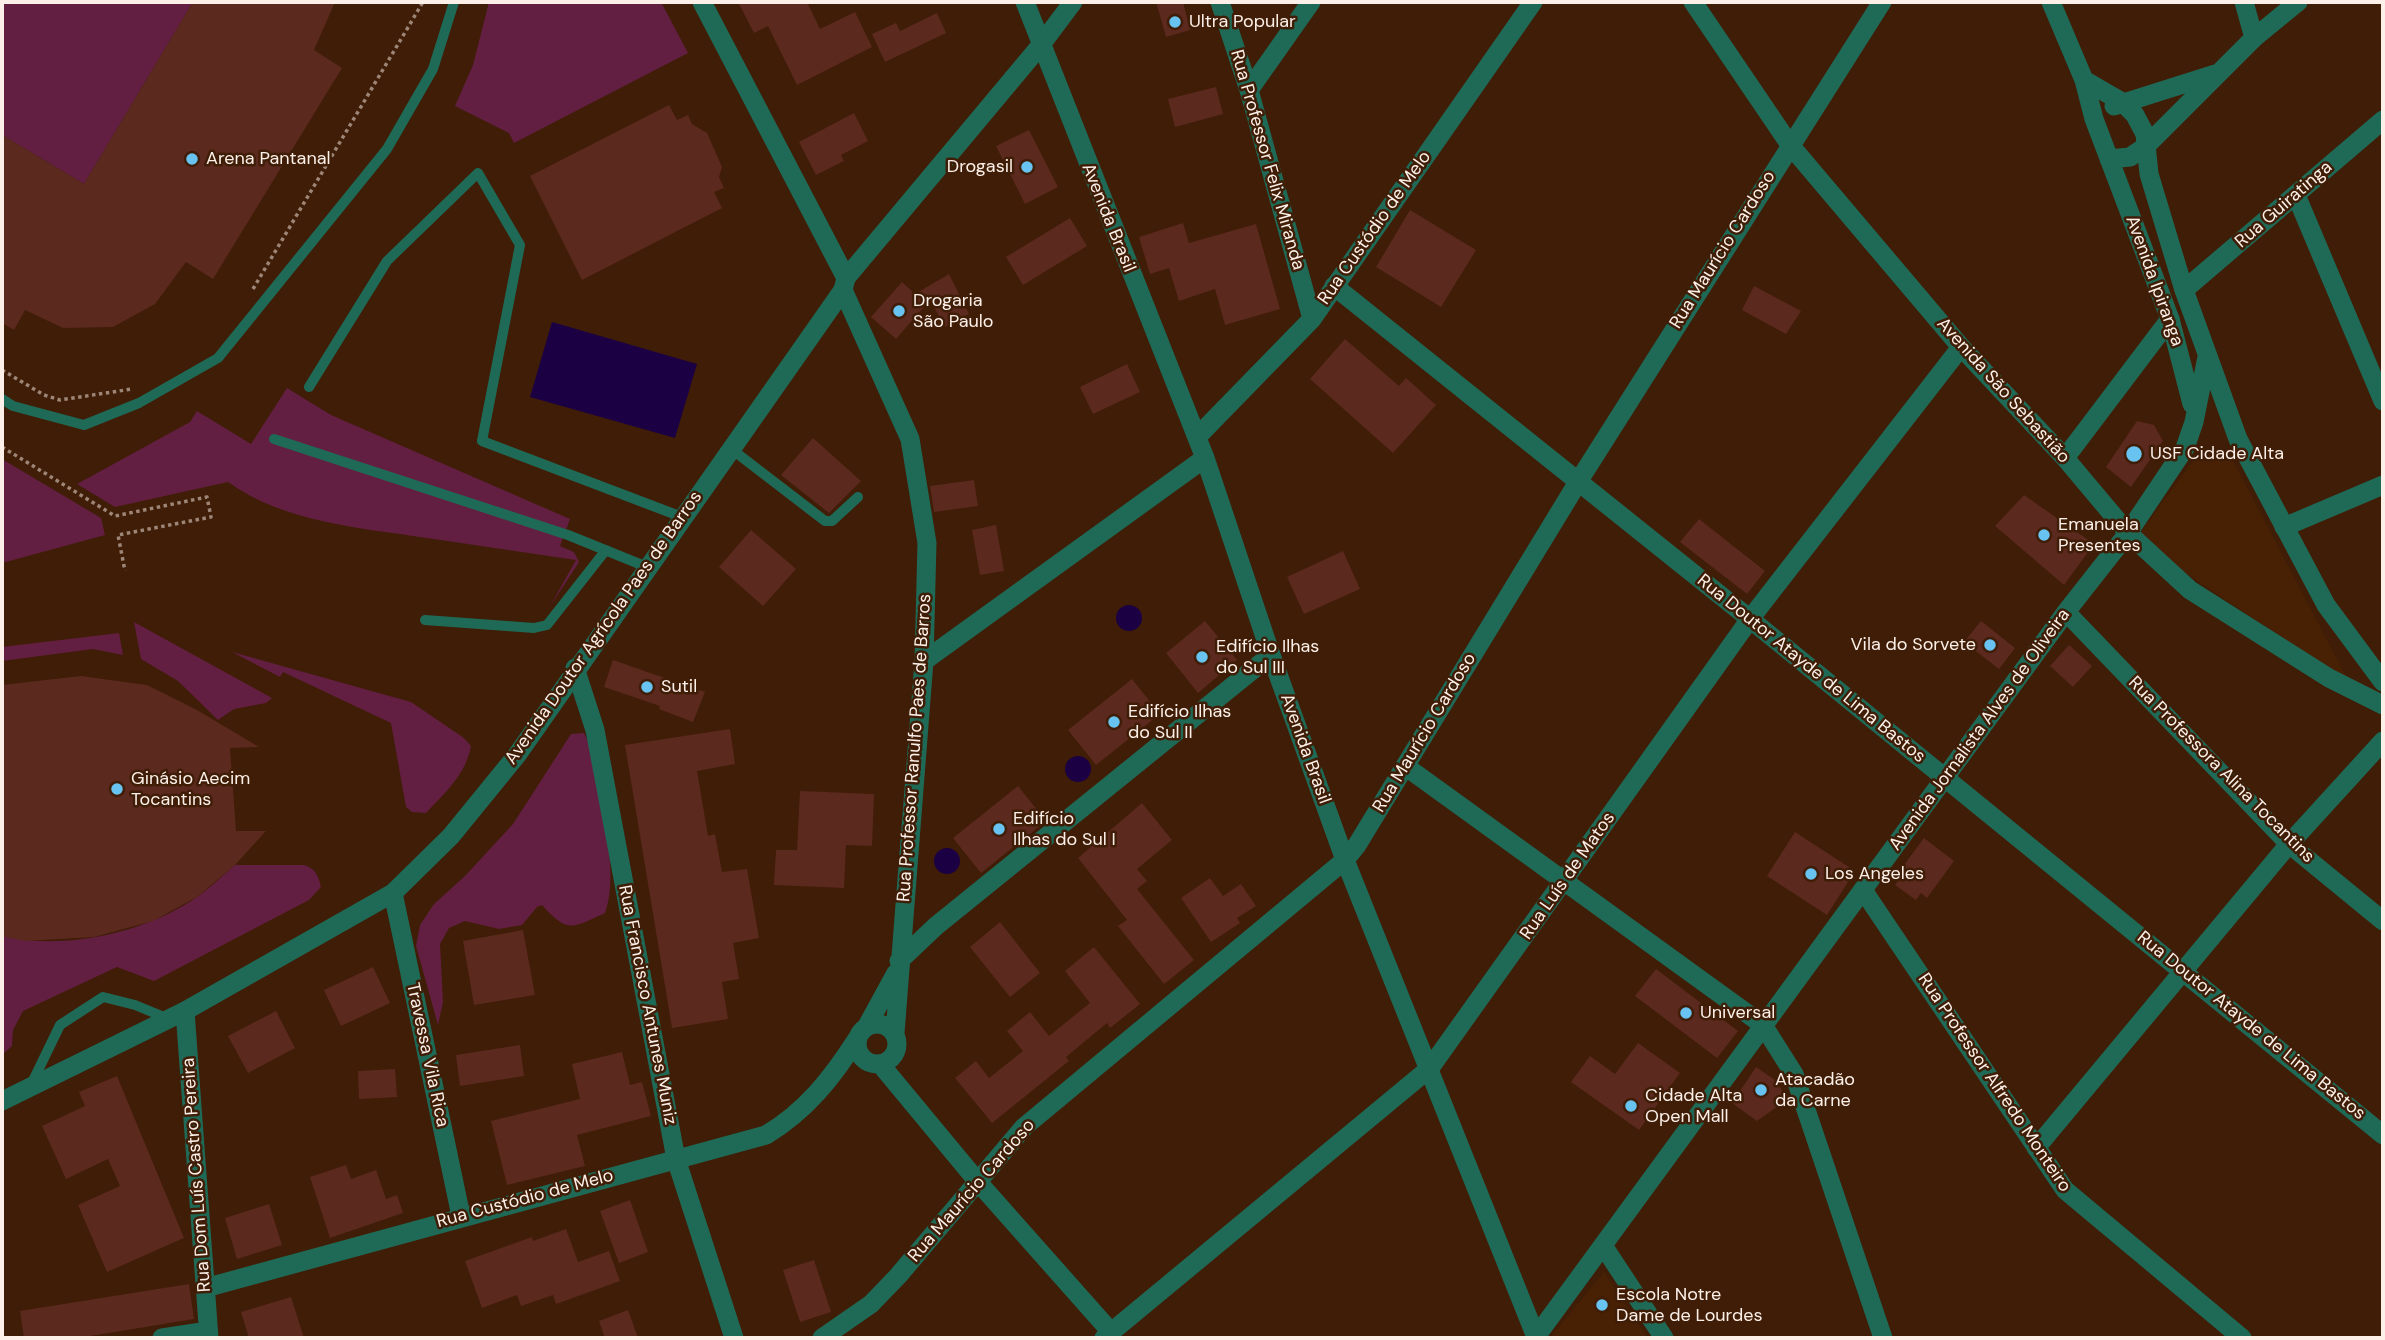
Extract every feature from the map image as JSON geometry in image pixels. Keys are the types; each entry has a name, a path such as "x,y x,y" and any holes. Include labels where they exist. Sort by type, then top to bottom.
{"street":[{"name":"Rua Professor Ranulfo Paes de Barros","path":"702,2 844,284 910,439 927,543 924,661 899,965 896,1041 903,1092"},
{"name":"Avenida Brasil","path":"1025,2 1040,46 1205,458 1271,655 1345,860 1535,1337"},
{"name":"Avenida Doutor Agrícola Paes de Barros","path":"2,1101 177,1015 393,893 451,835 517,755 844,284 1040,46 1073,2"},
{"name":"Rua Professor Felix Miranda","path":"1220,2 1249,90 1312,319"},
{"path":"1249,90 1311,2"},
{"name":"Rua Custódio de Melo","path":"1197,437 1312,319 1533,2"},
{"name":"Avenida São Sebastião","path":"1693,2 1705,25 1790,145 1961,346 2065,458 2128,533 2190,590 2329,678 2383,705"},
{"name":"Rua Maurício Cardoso","path":"822,1338 871,1304 898,1276 1024,1127 1345,860 1577,482 1882,2"},
{"name":"Avenida Ipiranga","path":"2051,2 2084,80 2094,119 2170,319 2187,377 2194,422"},
{"path":"2244,2 2248,25 2254,38"},
{"path":"2109,159 2130,157 2145,147 2254,38 2298,2"},
{"path":"2094,119 2122,102 2220,73"},
{"name":"Avenida Ipiranga","path":"2084,80 2122,102 2136,115 2145,134 2149,174 2184,290 2238,439 2326,605 2383,682"},
{"name":"Rua Guiratinga","path":"2184,290 2383,120"},
{"path":"2296,195 2383,401"},
{"name":"Rua Doutor Atayde de Lima Bastos","path":"1334,286 1750,619 2383,1135"},
{"path":"2065,458 2170,319"},
{"name":"Rua Luís de Matos","path":"1107,1335 1430,1068 1750,619 1961,346"},
{"name":"Avenida Ipiranga","path":"2194,422 2207,357"},
{"name":"Avenida Jornalista Alves de Oliveira","path":"1535,1337 1604,1247 2066,612 2128,533 2185,448 2194,422"},
{"path":"924,661 1205,458"},
{"path":"2284,527 2383,485"},
{"name":"Rua Professora Alina Tocantins","path":"2066,612 2288,844 2383,921"},
{"path":"899,965 936,926 1271,655"},
{"name":"Rua Francisco Antunes Muniz","path":"575,668 595,730 676,1159 734,1338"},
{"path":"2036,1148 2288,844 2383,741"},
{"path":"1405,766 1763,1025 1794,1074 1883,1338"},
{"name":"Rua Professor Alfredo Monteiro","path":"1863,890 2065,1191 2242,1338"},
{"name":"Travessa Vila Rica","path":"393,893 461,1216"},
{"path":"902,928 936,926"},
{"name":"Rua Professor Ranulfo Paes de Barros","path":"862,1033 899,965"},
{"name":"Rua Dom Luís Castro Pereira","path":"177,1015 208,1335"},
{"path":"873,1063 894,1056 896,1041 882,1024 862,1033 860,1055 873,1063 903,1092 1107,1335"},
{"name":"Rua Custódio de Melo","path":"205,1288 461,1216 766,1135 789,1121 829,1082 862,1033"},
{"name":"Rua Custódio de Melo","path":"829,1082 873,1063"},
{"path":"1604,1247 1664,1338"},
{"path":"162,1338 208,1335"}],"lane":[{"path":"2,399 13,406 84,425 139,403 218,358 387,149 433,69 454,2"},
{"path":"309,387 387,261 478,173 520,245 482,441 682,517"},
{"path":"274,439 606,550 647,567"},
{"path":"730,448 825,521 832,521 858,497"},
{"path":"425,620 534,628 547,625 606,550"},
{"path":"29,1089 60,1025 103,998 177,1015"}],"path":[{"path":"250,293 423,2"},
{"path":"2,370 44,395 60,400 144,387"},
{"path":"2,447 114,516 207,497 211,516 118,536 125,571"}],"shaded area":[{"path":"2,2 193,2 84,184 2,135"},
{"path":"489,2 661,2 688,53 514,143 509,133 455,106 473,65"},
{"path":"552,322 697,364 675,438 530,397"},
{"path":"287,388 331,415 570,519 560,546 574,552 579,562 549,608 576,560 323,521 273,506 228,482 115,507 77,484 190,422 197,411 251,444"},
{"path":"2203,447 2229,453 2349,682 2169,562 2138,536"},
{"path":"2,459 101,518 105,535 2,563"},
{"path":"1129,605 1138,609 1142,618 1138,627 1129,631 1120,627 1116,618 1120,609"},
{"path":"134,622 272,698 266,703 234,709 218,720 178,681 141,659"},
{"path":"119,633 123,655 93,649 2,661 2,647"},
{"path":"232,652 411,702 464,738 471,746 465,765 454,782 426,813 412,812 406,807 391,723 283,672 280,677"},
{"path":"584,733 591,747 609,854 611,876 605,913 571,926 558,921 542,905 537,907 522,925 499,929 465,921 449,928 440,944 443,1002 438,1025 416,946 420,925 434,904 465,876 513,824 571,734"},
{"path":"1078,756 1087,760 1091,769 1087,778 1078,782 1069,778 1065,769 1069,760"},
{"path":"947,848 956,852 960,861 956,870 947,874 938,870 934,861 938,852"},
{"path":"235,865 304,865 316,873 321,887 309,900 154,981 117,967 23,1011 13,1030 12,1046 2,1055 2,936 26,940 77,940 129,929 176,910 202,893"},
{"name":"Escola Notre Dame de Lourdes","path":"1604,1272 1648,1338 1550,1338"}],"building":[{"name":"Arena Pantanal","path":"193,2 335,2 314,50 342,68 213,279 186,262 155,304 113,327 63,328 25,310 14,330 2,323 2,135 84,184"},
{"path":"738,2 807,2 820,29 855,12 872,47 797,85 768,26 754,33"},
{"name":"Ultra Popular","path":"1156,2 1183,2 1190,30 1166,37"},
{"path":"937,13 946,33 885,62 872,34 896,23 900,31"},
{"path":"1216,87 1223,114 1175,127 1168,99"},
{"path":"669,105 677,120 688,115 692,124 707,133 722,167 719,177 724,188 714,192 722,208 582,280 530,176"},
{"path":"854,113 868,141 841,155 844,161 816,175 799,142"},
{"name":"Drogasil","path":"1029,130 1058,187 1025,204 996,146"},
{"path":"1410,210 1476,250 1441,307 1376,267"},
{"path":"1070,218 1087,246 1023,285 1006,257"},
{"path":"1183,223 1189,243 1256,224 1280,309 1225,325 1215,289 1179,301 1169,268 1150,274 1139,237"},
{"path":"949,274 969,314 945,327 930,300 896,339 871,317 902,282 915,294"},
{"path":"1754,286 1801,311 1786,334 1742,310"},
{"path":"1345,339 1399,386 1406,378 1436,405 1393,453 1310,379"},
{"path":"1127,364 1140,392 1093,414 1080,387"},
{"name":"USF Cidade Alta","path":"2137,421 2154,425 2163,441 2131,487 2106,467"},
{"path":"813,438 861,481 829,513 781,475"},
{"path":"974,480 978,506 934,512 930,486"},
{"name":"Emanuela Presentes","path":"2024,495 2094,544 2064,585 1995,526"},
{"path":"1699,519 1765,571 1747,594 1680,542"},
{"path":"996,525 1004,571 980,575 972,530"},
{"path":"751,530 796,569 763,606 719,567"},
{"path":"1343,551 1360,589 1304,614 1287,577"},
{"name":"Edifício Ilhas do Sul III","path":"1205,621 1237,660 1198,693 1166,653"},
{"name":"Vila do Sorvete","path":"1981,621 2015,648 1999,669 1964,642"},
{"path":"2069,645 2092,666 2073,687 2050,666"},
{"name":"Sutil","path":"613,660 705,692 693,722 659,709 660,706 604,687"},
{"name":"Ginásio Aecim Tocantins","path":"81,676 147,685 197,710 259,747 230,748 236,831 266,831 235,865 197,897 153,921 94,937 25,941 2,936 2,685"},
{"name":"Edifício Ilhas do Sul II","path":"1132,679 1160,714 1096,765 1068,730"},
{"path":"730,729 735,764 697,771 708,836 715,834 722,872 747,869 759,938 733,943 739,979 722,982 728,1019 672,1028 625,745"},
{"name":"Edifício Ilhas do Sul I","path":"1018,786 1046,821 981,873 953,838"},
{"path":"800,791 874,794 872,846 846,845 844,888 774,885 776,850 797,850"},
{"path":"1142,803 1172,840 1137,869 1147,881 1137,889 1194,960 1164,984 1118,926 1127,920 1078,858"},
{"name":"Los Angeles","path":"1795,832 1855,871 1827,915 1767,876"},
{"path":"1924,838 1954,861 1927,898 1921,893 1916,900 1895,885 1899,880 1895,877"},
{"path":"1210,878 1223,896 1241,884 1256,906 1237,918 1240,923 1211,942 1181,898"},
{"path":"1000,922 1040,973 1010,997 970,947"},
{"path":"523,930 535,995 474,1005 463,941"},
{"path":"1094,947 1140,1004 1110,1028 1107,1023 1066,1057 1069,1061 992,1123 955,1078 976,1061 989,1078 1023,1051 1007,1031 1030,1012 1049,1036 1090,1003 1065,971"},
{"path":"373,967 390,1003 341,1026 324,990"},
{"name":"Universal","path":"1656,969 1738,1031 1717,1058 1635,996"},
{"path":"276,1011 295,1048 248,1073 228,1036"},
{"name":"Cidade Alta Open Mall","path":"1638,1043 1680,1073 1639,1130 1571,1082 1590,1056 1615,1074"},
{"path":"520,1045 524,1076 460,1086 456,1055"},
{"path":"622,1052 630,1085 642,1082 651,1116 577,1135 585,1166 507,1185 491,1121 580,1099 572,1064"},
{"name":"Atacadão da Carne","path":"1756,1067 1775,1080 1788,1099 1757,1121 1732,1103"},
{"path":"395,1069 397,1097 359,1099 358,1071"},
{"path":"117,1076 184,1238 107,1272 78,1205 120,1186 108,1159 66,1179 42,1126 85,1106 79,1092"},
{"path":"346,1165 351,1179 376,1170 386,1199 397,1195 403,1213 330,1238 310,1177"},
{"path":"630,1200 648,1252 619,1263 600,1211"},
{"path":"269,1204 282,1245 237,1259 225,1218"},
{"path":"566,1229 578,1262 609,1251 620,1281 556,1304 553,1295 521,1306 517,1295 482,1308 465,1261 532,1237 533,1241"},
{"path":"814,1260 831,1312 800,1322 783,1270"},
{"path":"189,1284 194,1319 78,1338 24,1338 20,1311"},
{"path":"291,1297 304,1338 249,1338 241,1312"},
{"path":"628,1310 638,1338 605,1338 599,1321"}],"place":[{"name":"Ultra Popular","path":"1175,22"},
{"name":"Arena Pantanal","path":"192,159"},
{"name":"Drogasil","path":"1027,167"},
{"name":"Drogaria São Paulo","path":"899,311"},
{"name":"USF Cidade Alta","path":"2134,454"},
{"name":"Emanuela Presentes","path":"2044,535"},
{"name":"Vila do Sorvete","path":"1990,645"},
{"name":"Edifício Ilhas do Sul III","path":"1202,657"},
{"name":"Sutil","path":"647,687"},
{"name":"Edifício Ilhas do Sul II","path":"1114,722"},
{"name":"Ginásio Aecim Tocantins","path":"117,789"},
{"name":"Edifício Ilhas do Sul I","path":"999,829"},
{"name":"Los Angeles","path":"1811,874"},
{"name":"Universal","path":"1686,1013"},
{"name":"Atacadão da Carne","path":"1761,1090"},
{"name":"Cidade Alta Open Mall","path":"1631,1106"},
{"name":"Escola Notre Dame de Lourdes","path":"1602,1305"}]}
